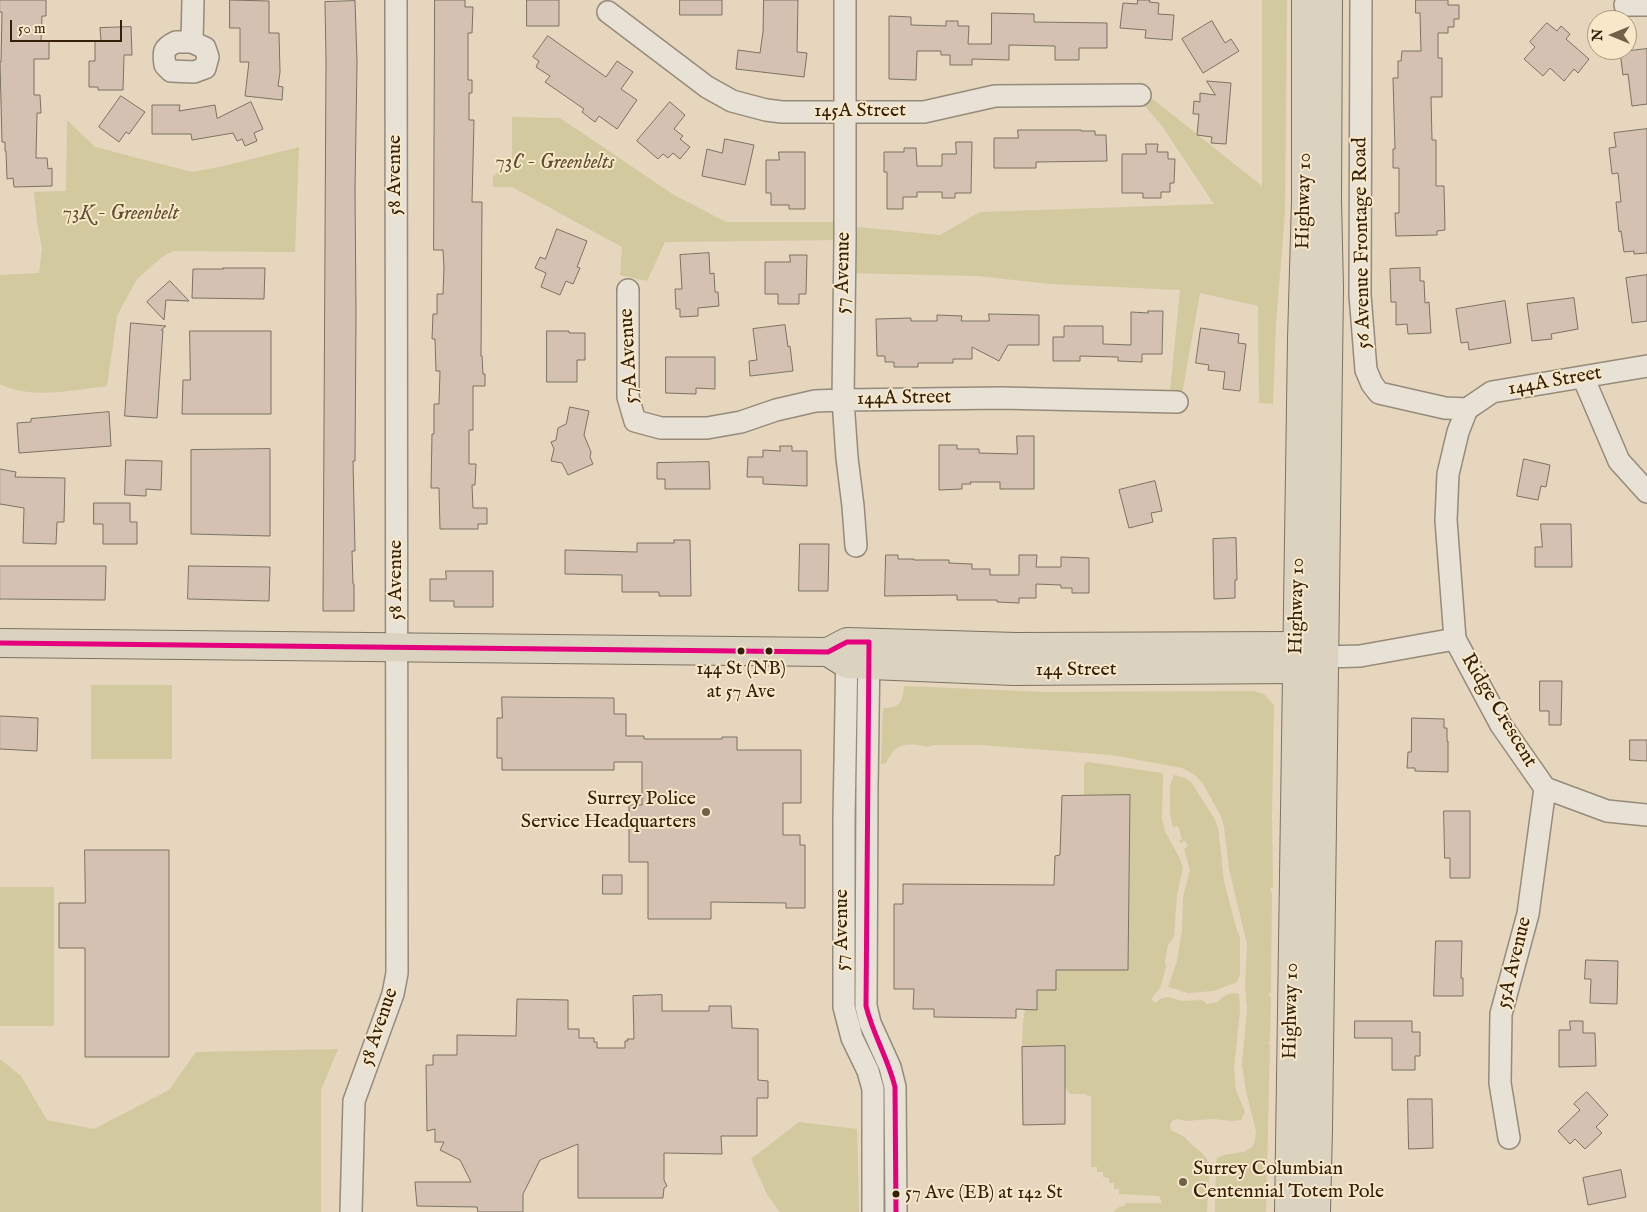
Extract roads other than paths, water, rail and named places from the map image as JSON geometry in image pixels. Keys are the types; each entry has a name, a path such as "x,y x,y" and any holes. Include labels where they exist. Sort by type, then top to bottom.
{"main road":[{"name":"Highway 10","path":"1289,1212 1306,201 1306,0"},
{"name":"Highway 10","path":"1316,1212 1329,288 1327,201 1328,0"},
{"name":"144 Street","path":"0,643 852,653 1014,671 1324,657"}],"street":[{"path":"192,0 192,42"},
{"name":"58 Avenue","path":"352,1212 354,1100 394,994 397,973 396,0"},
{"name":"57 Avenue","path":"845,0 843,400 856,546"},
{"name":"56 Avenue Frontage Road","path":"1361,0 1360,296 1366,370 1372,384 1380,393 1445,408 1467,409"},
{"path":"1625,6 1647,5"},
{"name":"145A Street","path":"608,12 707,87 732,101 766,110 845,113 924,112 995,96 1140,95"},
{"name":"57A Avenue","path":"628,290 628,397 635,422"},
{"name":"144A Street","path":"1467,409 1492,392 1647,366"},
{"path":"1583,377 1619,461 1647,492"},
{"name":"144A Street","path":"635,422 662,428 707,428 741,422 776,410 815,401 1001,398 1177,402"},
{"name":"Ridge Crescent","path":"1467,409 1458,432 1448,474 1446,520 1455,639 1501,725 1545,788 1607,811 1647,815"},
{"name":"144 Street","path":"1324,657 1360,656 1455,639"},
{"name":"57 Avenue","path":"852,653 844,819 844,1006 852,1038 868,1071 873,1089 873,1212"},
{"name":"57 Avenue","path":"852,653 867,787 866,1006 870,1023 890,1067 895,1087 896,1212"},
{"name":"55A Avenue","path":"1509,1138 1500,1083 1501,1014 1528,914 1545,788"}],"place":[{"name":"144 St (NB) at 57 Ave","path":"741,651"},
{"name":"Surrey Police Service Headquarters","path":"706,812"},
{"name":"Surrey Columbian Centennial Totem Pole","path":"1183,1182"},
{"name":"57 Ave (EB) at 142 St","path":"896,1194"}],"park label":[{"name":"73C - Greenbelts","path":"555,164"},
{"name":"73K - Greenbelt","path":"121,215"}]}
